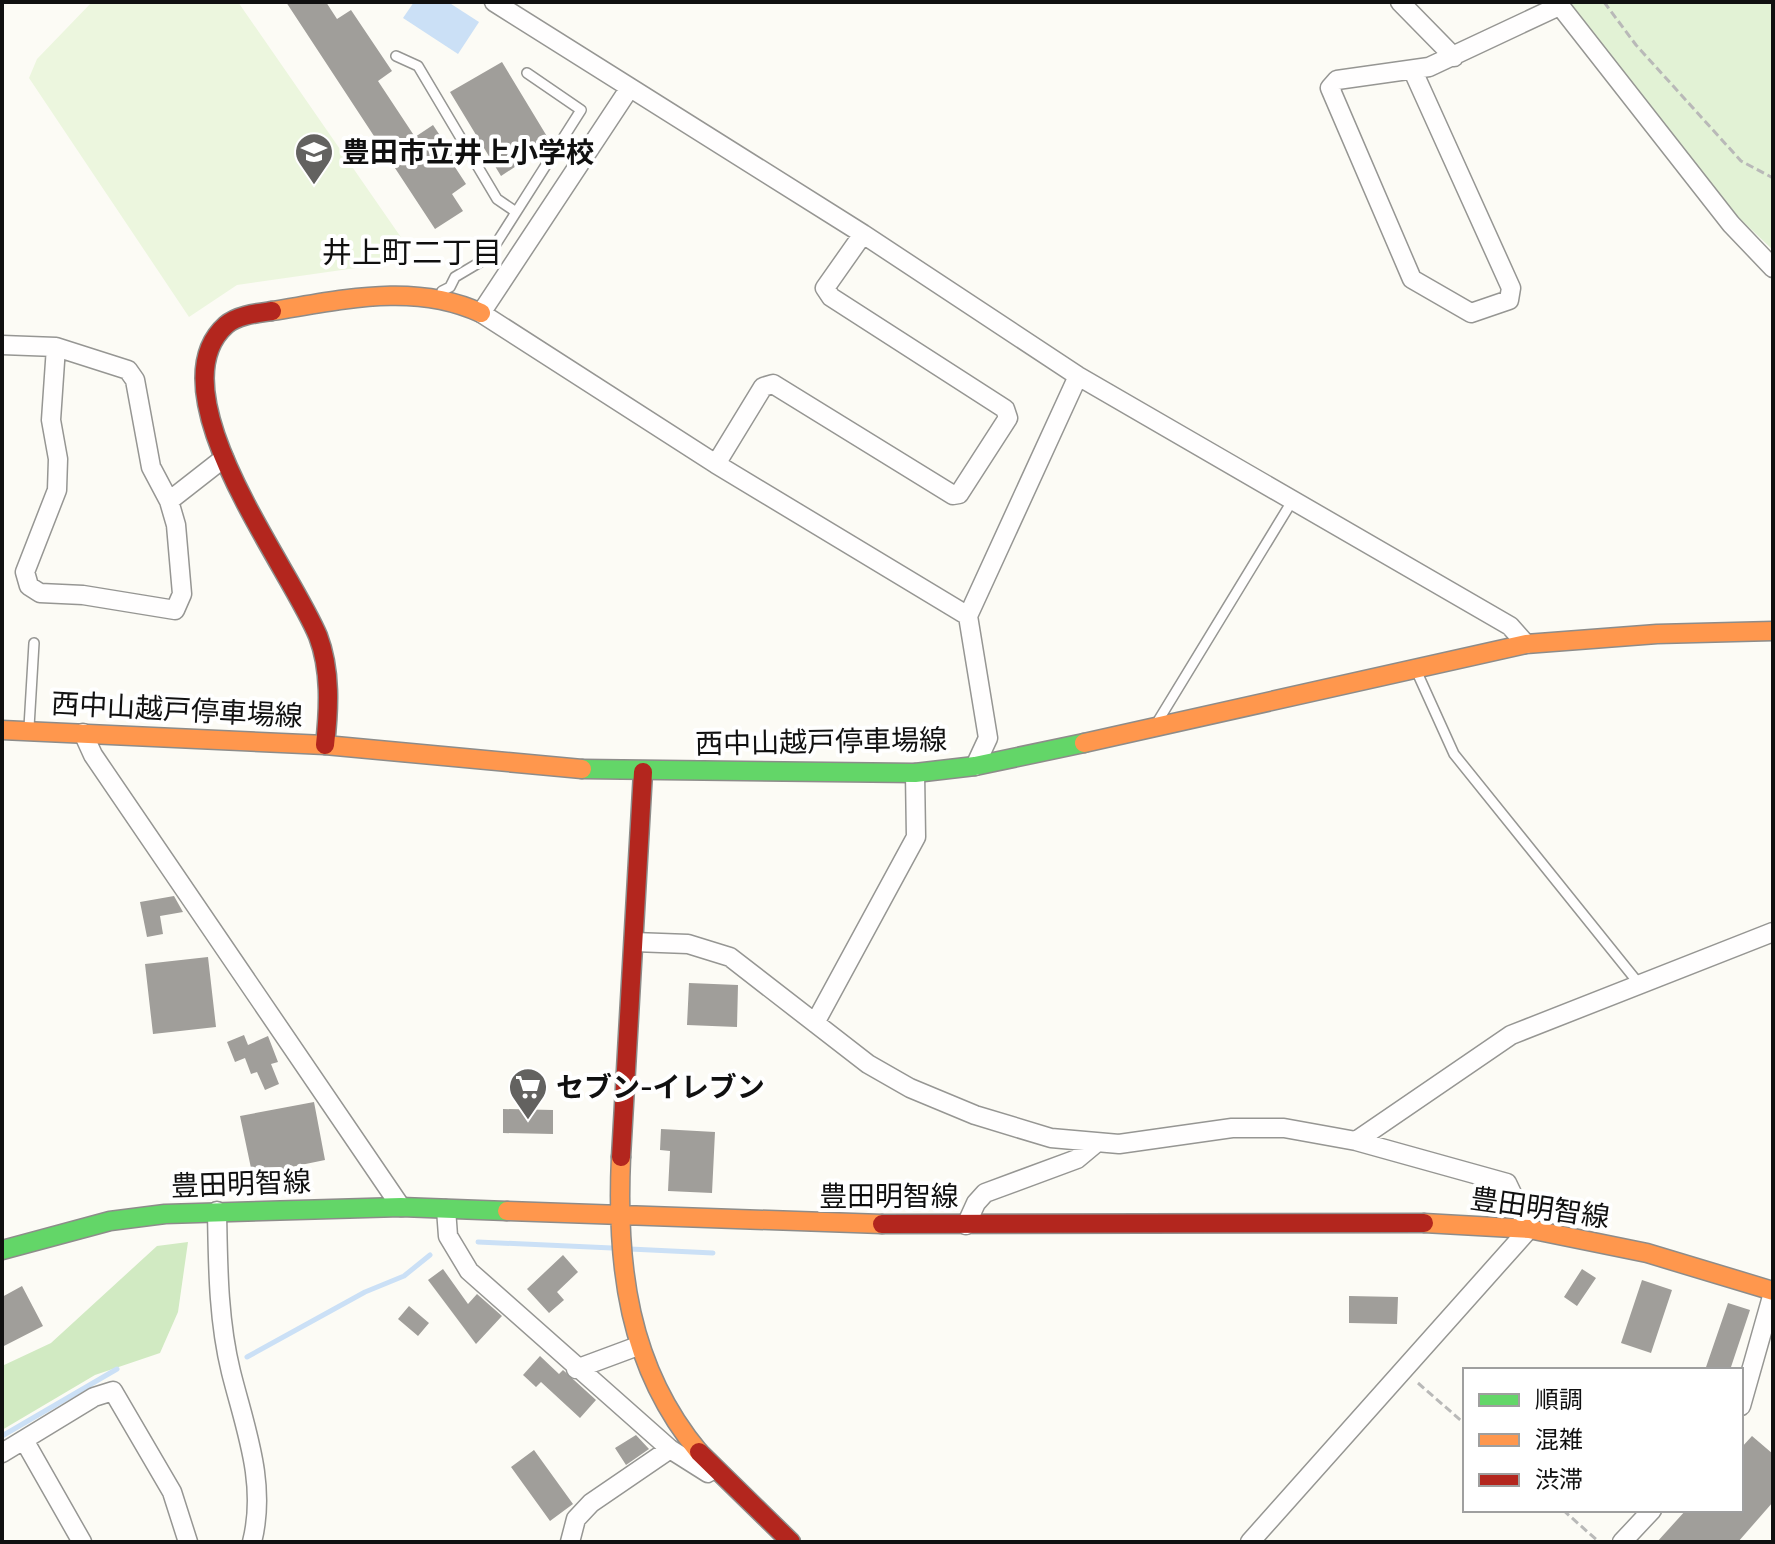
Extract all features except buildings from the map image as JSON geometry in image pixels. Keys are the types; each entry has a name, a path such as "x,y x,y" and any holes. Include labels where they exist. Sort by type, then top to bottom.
{"main road":[{"path":"325,745 330,707 319,638 289,574 224,458 209,423 200,382 202,360 213,338 228,324 305,305 432,296 481,313"},
{"name":"西中山越戸停車場線","path":"2,730 325,745 460,755 517,765 643,772 915,773 975,766 1526,644 1657,634 1773,631"},
{"path":"643,772 619,1251 638,1346 658,1394 681,1430 732,1488 791,1542"},
{"name":"豊田明智線","path":"2,1250 110,1221 217,1211 401,1207 619,1217 966,1225 1393,1221 1529,1229 1647,1253 1773,1292"}],"street":[{"path":"494,2 863,234 1078,376 1294,498 1510,626 1526,644"},
{"path":"1400,2 1454,57"},
{"path":"1413,71 1511,288 1509,300 1471,313 1412,279 1330,88 1337,80 1413,71 1454,57 1558,4 1731,224 1773,268"},
{"path":"629,89 481,313 716,464 968,616"},
{"path":"716,464 763,387 773,384 953,495 959,494 1008,418 1005,409 831,297 825,288 863,234"},
{"path":"2,345 56,347 128,370 135,380 151,467 169,501 176,525 182,594 175,610 83,595 40,593 29,586 25,572 57,490 58,459 51,420 56,347"},
{"path":"975,766 988,738 968,616 1078,376"},
{"path":"169,501 224,458"},
{"path":"83,733 93,755 401,1207"},
{"path":"815,1023 916,837 915,773"},
{"path":"1356,1141 1511,1035 1773,932"},
{"path":"634,942 688,944 730,957 868,1064 910,1088 983,1118 1051,1138 1095,1144 1163,1140 1232,1128 1284,1128 1356,1141 1507,1183 1529,1229 1250,1542"},
{"path":"966,1225 976,1203 985,1193 1077,1159 1095,1144"},
{"path":"446,1209 448,1236 469,1271 576,1369 670,1449 732,1488"},
{"path":"217,1211 220,1306 231,1371 253,1449 256,1487 252,1542"},
{"path":"1743,1399 1773,1292"},
{"path":"576,1369 638,1346"},
{"path":"2,1453 94,1397 113,1391 172,1492 188,1542"},
{"path":"24,1440 82,1542"},
{"path":"570,1542 576,1519 591,1503 670,1449"},
{"path":"1622,1542 1650,1512"}],"lane":[{"path":"396,56 418,66 497,199 516,212"},
{"path":"432,296 487,258 581,110 527,73"},
{"path":"1153,728 1294,498"},
{"path":"28,731 34,643"},
{"path":"1416,670 1454,754 1640,985"}],"path":[{"path":"1604,2 1636,45 1741,161 1773,178"},
{"path":"1403,1370 1463,1422"},
{"path":"1565,1512 1599,1542"}],"green space":[{"path":"92,2 238,2 407,246 405,261 237,285 189,317 29,78 37,59"},
{"path":"1562,2 1773,2 1773,250 1738,217"},
{"path":"188,1242 178,1312 160,1353 95,1375 2,1430 2,1366 51,1343 157,1246"}],"water":[{"path":"414,2 448,2 479,22 458,54 403,18"}],"waterway":[{"path":"478,1242 612,1248"},
{"path":"630,1249 713,1253"},
{"path":"247,1357 365,1292 404,1276 430,1255"},
{"path":"2,1436 117,1369"}],"traffic: fast":[{"path":"582,769 915,773 975,766 1084,743"},
{"path":"2,1250 110,1221 165,1214 401,1207 507,1211"}],"traffic: slow":[{"path":"272,311 351,299 404,296 430,298 481,313"},
{"path":"1084,743 1526,644 1657,634 1773,631"},
{"path":"2,730 325,745 582,769"},
{"path":"621,1157 621,1237 632,1313 656,1385 699,1452"},
{"path":"507,1211 882,1224"},
{"path":"1424,1223 1529,1229 1647,1253 1773,1291"}],"traffic: jam":[{"path":"272,311 242,317 226,325 208,354 205,392 215,434 234,479 318,636 328,690 325,745"},
{"path":"621,1157 643,772"},
{"path":"882,1224 1424,1223"},
{"path":"699,1452 791,1542"}],"place":[{"name":"豊田市立井上小学校","path":"314,186"},
{"name":"セブン-イレブン","path":"528,1121"}],"district":[{"name":"井上町二丁目","path":"412,252"}]}
